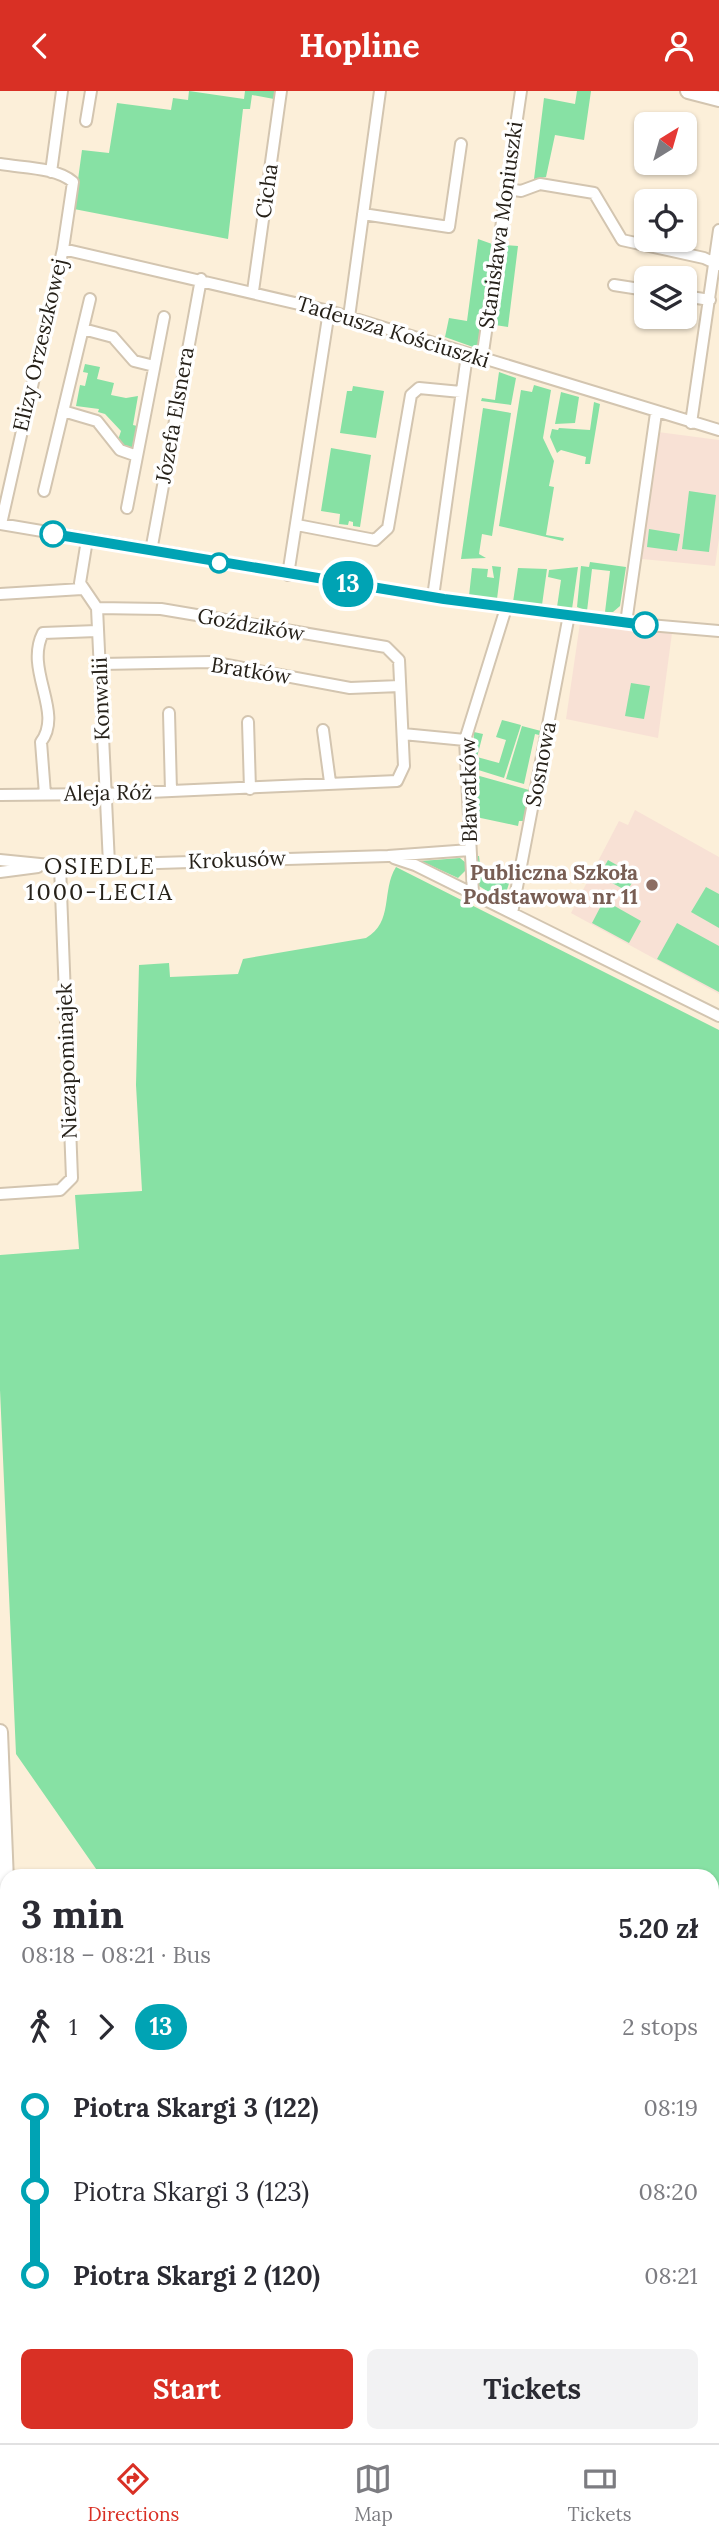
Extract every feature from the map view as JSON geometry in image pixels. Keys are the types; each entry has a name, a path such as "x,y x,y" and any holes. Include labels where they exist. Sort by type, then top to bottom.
{"main road":[{"path":"688,91 719,99"},
{"path":"0,1732 6,1869"}],"street":[{"path":"0,165 51,172 62,91"},
{"path":"86,121 91,91"},
{"name":"Cicha","path":"253,291 281,91"},
{"path":"349,317 380,91"},
{"name":"Stanisława Moniuszki","path":"482,359 521,91"},
{"path":"363,214 449,227 461,144"},
{"name":"Elizy Orzeszkowej","path":"0,524 63,249 73,182 67,176 51,172"},
{"path":"507,189 521,191 540,184 594,193 622,240 678,251 717,264"},
{"path":"691,423 717,264 719,230"},
{"name":"Tadeusza Kościuszki","path":"63,249 253,291 329,311 656,413 719,430"},
{"name":"Józefa Elsnera","path":"151,551 201,279"},
{"path":"614,285 634,288"},
{"path":"697,298 710,300"},
{"name":"Elizy Orzeszkowej","path":"44,491 90,299"},
{"path":"288,575 329,311"},
{"name":"Józefa Elsnera","path":"127,508 163,317"},
{"name":"Elizy Orzeszkowej","path":"83,329 113,337 134,361 154,366"},
{"path":"433,597 467,355"},
{"path":"297,525 375,540 383,536 388,528 411,395 419,388 461,392"},
{"name":"Elizy Orzeszkowej","path":"63,411 97,421 120,450 137,456"},
{"path":"626,623 656,413"},
{"path":"0,524 288,575 506,608 719,631"},
{"path":"87,540 80,583 97,607"},
{"path":"0,594 82,589"},
{"name":"Konwalii","path":"97,607 109,864"},
{"name":"Goździków","path":"97,607 161,609 386,647 399,660"},
{"name":"Bławatków","path":"472,893 465,740 506,608"},
{"name":"Sosnowa","path":"512,913 569,615"},
{"name":"Aleja Róż","path":"45,794 41,741 48,732 47,699 40,685 38,643 43,633 97,631"},
{"name":"Aleja Róż","path":"1,795 250,789 330,782 397,781 404,766 399,660"},
{"name":"Bratków","path":"101,664 211,662 350,688 400,686"},
{"name":"Aleja Róż","path":"169,713 171,791"},
{"path":"248,722 250,789"},
{"path":"323,730 330,782"},
{"path":"403,734 465,740"},
{"name":"Krokusów","path":"0,860 60,866 388,856 470,850"},
{"path":"388,856 415,865 719,1017"},
{"name":"Krokusów","path":"0,872 44,866"},
{"name":"Niezapominajek","path":"0,1194 61,1190 72,1178 60,866"}],"shaded area":[{"path":"658,432 719,440 719,538 715,566 642,559"},
{"path":"580,623 672,633 658,738 566,719"},
{"name":"Publiczna Szkoła Podstawowa nr 11","path":"635,810 719,857 719,994 571,913 619,821 628,825"}],"green space":[{"path":"189,91 244,99 245,91 276,91 274,99 252,95 250,109 243,109 228,239 74,209 82,150 109,153 117,103 171,110 173,98 188,100"},
{"path":"577,91 591,91 584,140 555,135 546,177 534,179 544,98 575,104"},
{"path":"478,239 492,244 478,344 473,347 445,337 449,318 467,321"},
{"path":"506,245 518,246 508,327 495,325"},
{"path":"85,364 100,367 97,379 114,383 111,395 126,398 138,396 133,425 141,427 135,451 126,450 118,440 121,431 105,414 98,412 99,409 76,406 80,385 85,386 88,373 83,372"},
{"path":"499,372 516,378 511,405 481,401 482,398 495,400"},
{"path":"534,385 551,390 543,438 554,461 549,486 554,487 546,535 564,538 563,541 499,526 521,390 532,392"},
{"path":"353,386 384,391 376,438 340,433 347,391 352,391"},
{"path":"561,392 579,397 575,423 555,424"},
{"path":"594,402 600,404 590,464 585,464 586,457 561,450 557,453 550,437 552,429 590,430"},
{"path":"483,408 511,413 492,536 482,534 479,554 486,558 461,559"},
{"path":"331,448 371,455 360,527 353,526 353,522 349,521 348,525 339,524 340,514 321,511"},
{"path":"689,491 716,495 709,552 682,549"},
{"path":"649,529 680,534 677,551 647,547"},
{"path":"590,562 626,567 620,606 613,612 605,612 610,571 592,569 587,611 577,607 581,566 589,567"},
{"path":"492,566 501,567 497,599 469,596 472,568 488,569 487,577 494,578"},
{"path":"578,567 572,609 557,607 561,580 548,577 549,570"},
{"path":"518,568 547,569 542,605 513,602"},
{"path":"631,683 650,686 644,719 625,716"},
{"path":"502,720 521,725 504,778 472,768 474,732 483,734 477,757 499,763 506,740 496,737"},
{"path":"522,726 541,731 543,736 535,734 524,784 506,779"},
{"path":"476,775 529,790 525,821 519,821 518,826 476,817"},
{"path":"475,856 479,856 480,864 503,880 505,872 512,874 505,896 498,898 479,886"},
{"path":"460,858 466,863 466,870 458,878 421,861"},
{"path":"608,860 636,876 627,891 599,876"},
{"path":"396,867 719,1030 719,1869 96,1869 16,1754 0,1390 0,1255 79,1249 75,1195 142,1191 136,1085 139,965 169,963 170,977 238,974 243,959 366,938 375,931 384,915"},
{"path":"706,887 719,894 719,928 691,912"},
{"path":"604,900 641,921 629,943 592,923"},
{"path":"677,923 719,946 719,992 657,959"}],"bus line":[{"name":"13","path":"53,534 444,599 645,625"}],"place":[{"name":"Publiczna Szkoła Podstawowa nr 11","path":"652,885"}],"district":[{"name":"OSIEDLE 1000-LECIA","path":"100,879"}]}
